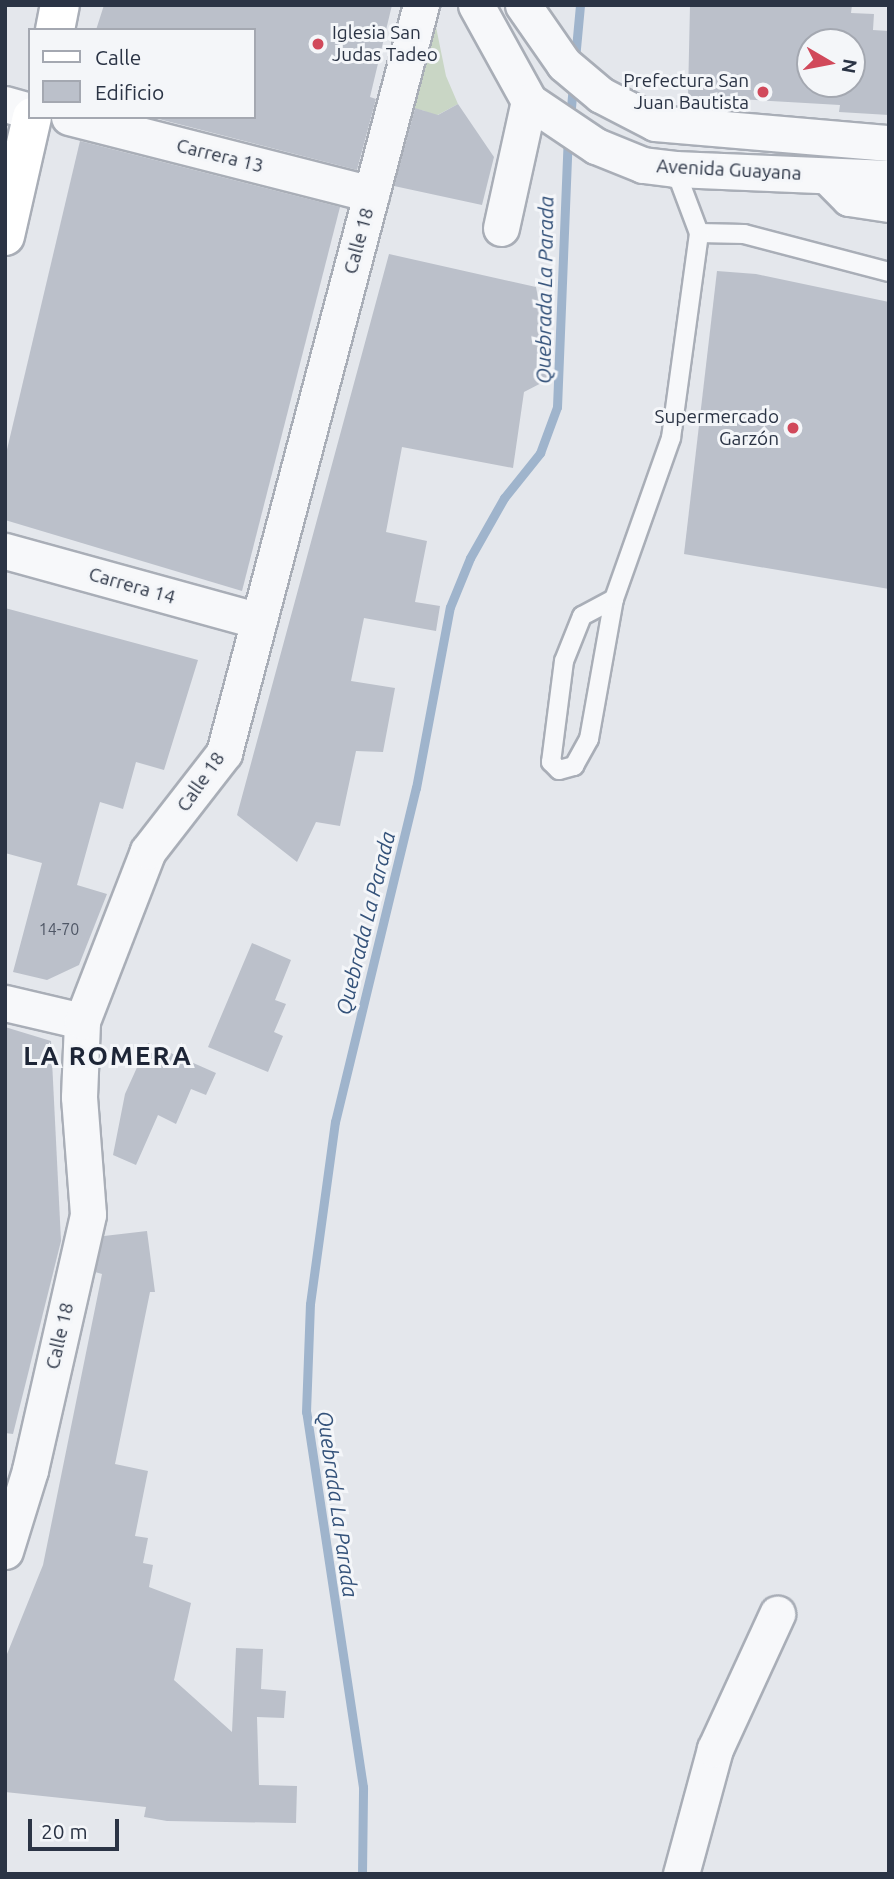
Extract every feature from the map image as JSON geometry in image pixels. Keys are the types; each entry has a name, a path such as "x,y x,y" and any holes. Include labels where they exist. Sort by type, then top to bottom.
{"main road":[{"path":"55,28 61,5"},
{"path":"5,236 32,119"}],"street":[{"name":"Calle 18","path":"5,1551 18,1467 88,1214 79,1097 82,1021 148,851 224,753 421,5"},
{"name":"Avenida Guayana","path":"475,5 540,109 596,146 659,167 889,178"},
{"name":"Avenida Guayana","path":"523,5 564,64 601,94 655,123 889,143"},
{"path":"5,104 28,110"},
{"path":"501,228 540,109"},
{"name":"Carrera 13","path":"77,119 371,194"},
{"path":"823,139 824,174 849,198 889,204"},
{"name":"Carrera 14","path":"5,551 259,621"},
{"path":"5,1003 82,1021"},
{"path":"681,1874 715,1749 777,1614"}],"lane":[{"path":"614,599 582,616 564,661 551,762 559,770 574,766 589,739 614,599 671,439 699,233 659,167"},
{"path":"699,233 744,234 889,272"}],"green space":[{"path":"435,22 446,76 458,104 430,119 425,111 412,108"}],"building":[{"path":"104,5 392,5 370,97 376,99 357,170 159,119 256,119 256,28 97,28"},
{"path":"690,5 852,5 851,13 874,14 873,30 889,31 889,115 839,112 840,105 688,96"},
{"path":"458,104 494,157 482,205 394,186 415,108 438,115"},
{"path":"80,141 340,207 242,591 5,520 5,458"},
{"path":"389,254 536,287 553,377 524,392 513,468 402,447 386,532 427,541 415,602 440,606 436,631 364,618 351,681 395,688 383,752 356,751 340,826 316,822 297,862 237,815"},
{"name":"Supermercado Garzón","path":"717,271 756,274 889,302 889,589 684,554"},
{"path":"5,608 198,660 164,770 136,762 123,809 100,802 77,885 107,894 79,965 47,980 13,972 42,863 5,853"},
{"path":"252,943 291,960 275,1000 286,1004 274,1032 283,1036 268,1072 208,1047"},
{"path":"5,1027 51,1041 61,1241 13,1434 5,1433"},
{"path":"148,1043 216,1073 206,1095 191,1089 176,1124 158,1115 136,1165 113,1155 125,1094"},
{"path":"147,1231 155,1292 150,1292 115,1464 148,1471 135,1536 148,1538 143,1563 153,1565 149,1587 191,1603 174,1680 232,1732 236,1648 263,1649 261,1689 286,1691 284,1718 257,1717 259,1785 297,1786 296,1823 167,1821 144,1817 146,1807 5,1792 5,1659 43,1565 102,1274 95,1272 104,1236"}],"waterway":[{"name":"Quebrada La Parada","path":"575,59 580,5"},
{"name":"Quebrada La Parada","path":"570,119 573,84"},
{"name":"Quebrada La Parada","path":"362,1874 363,1787 306,1412 310,1304 335,1122 416,788 450,607 470,558 504,498 540,453 557,407 568,136"}],"place":[{"name":"Iglesia San Judas Tadeo","path":"318,44"},
{"name":"Prefectura San Juan Bautista","path":"763,92"},
{"name":"Supermercado Garzón","path":"793,428"}],"district":[{"name":"LA ROMERA","path":"108,1056"}]}
